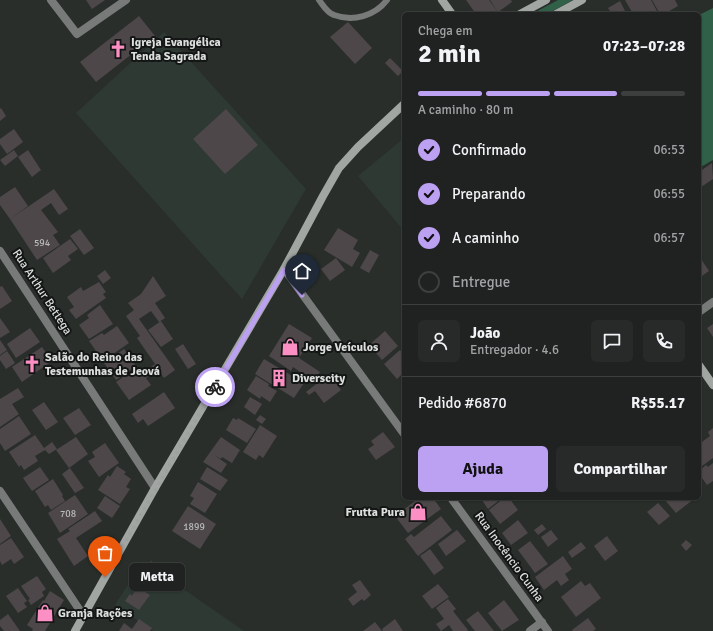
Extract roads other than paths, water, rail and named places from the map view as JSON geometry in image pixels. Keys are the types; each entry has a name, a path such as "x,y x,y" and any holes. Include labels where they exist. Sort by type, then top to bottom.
{"main road":[{"path":"442,0 451,12"},
{"path":"524,12 546,0"},
{"path":"560,12 582,0"},
{"path":"75,631 155,488 284,270 323,196 340,168 358,147 402,106"},
{"path":"701,369 713,385"}],"street":[{"path":"51,0 77,34 126,0"},
{"name":"Rua Arthur Bettega","path":"0,251 155,488"},
{"path":"284,270 402,431"},
{"path":"701,311 713,302"},
{"path":"0,491 83,615"},
{"name":"Rua Inocêncio Cunha","path":"452,500 548,631"},
{"path":"530,631 542,622"}],"lane":[{"path":"319,0 327,10 334,15 358,19 366,16 384,4 387,0"}],"place":[{"name":"Igreja Evangélica Tenda Sagrada","path":"118,49"},
{"name":"Jorge Veículos","path":"290,347"},
{"name":"Salão do Reino das Testemunhas de Jeová","path":"32,364"},
{"name":"Diverscity","path":"279,378"},
{"name":"Frutta Pura","path":"418,512"},
{"name":"Metta","path":"105,577"},
{"name":"Granja Rações","path":"45,613"}]}
